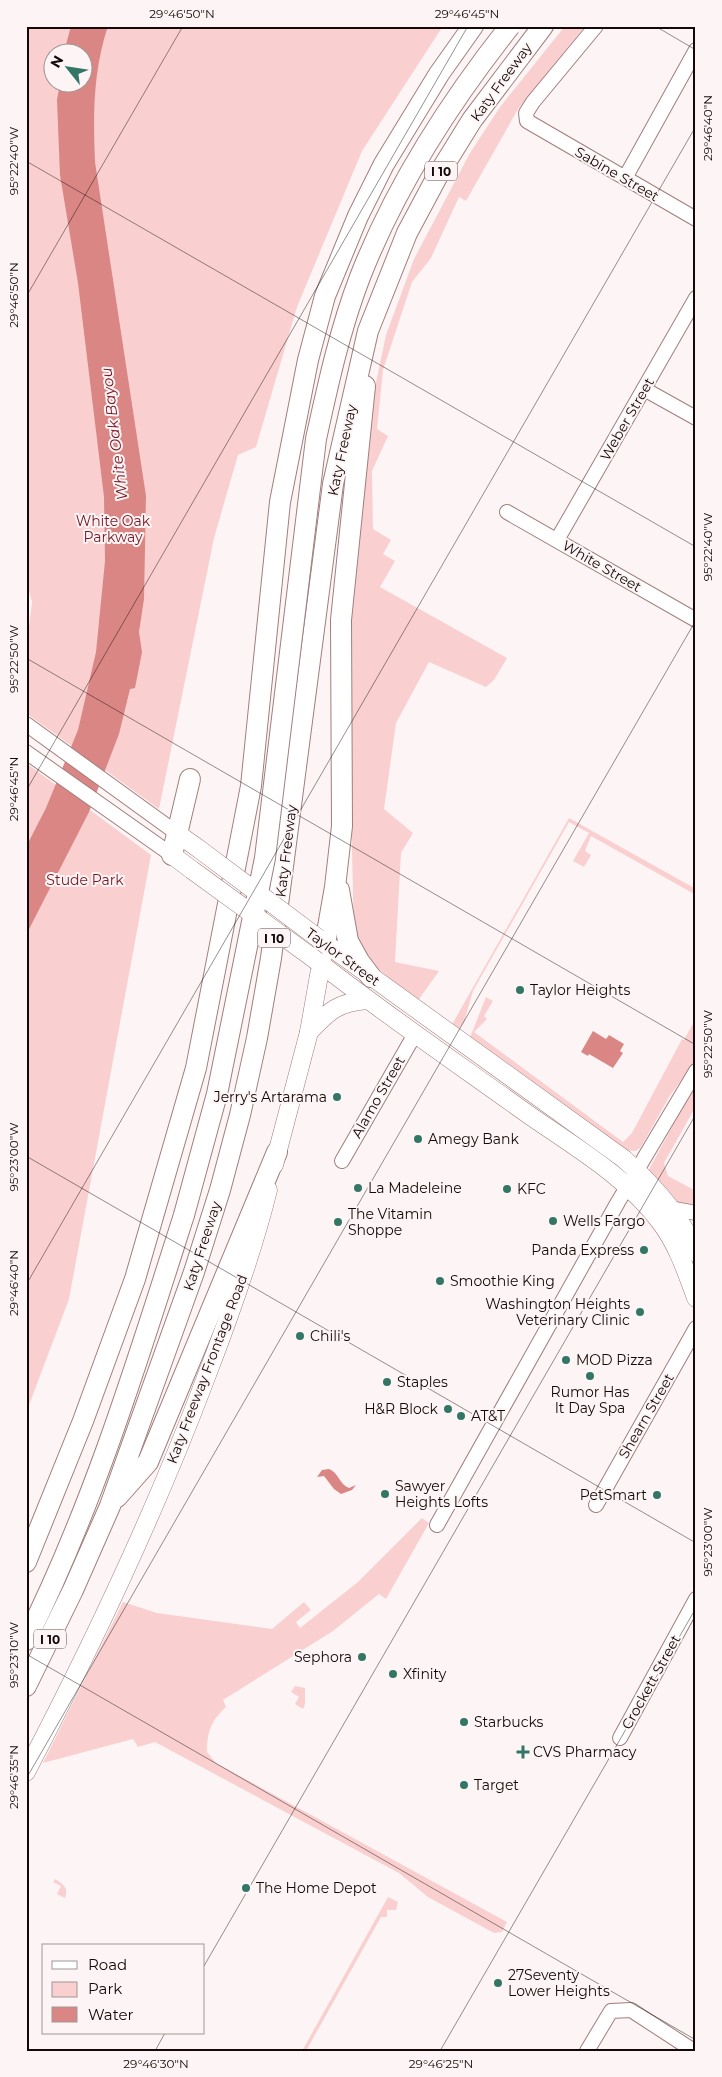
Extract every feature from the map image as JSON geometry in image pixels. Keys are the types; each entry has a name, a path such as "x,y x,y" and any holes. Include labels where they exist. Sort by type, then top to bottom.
{"highway":[{"path":"26,1562 57,1488 135,1279 196,1068 251,786 285,473 308,360 325,296 358,216 384,164 439,74 473,26"},
{"path":"26,1640 42,1609 119,1408 184,1214 217,1094 265,858 315,448 330,375 360,278 406,178 434,131 470,78 510,26"},
{"name":"Katy Freeway","path":"26,1686 73,1590 109,1509 203,1245 223,1181 257,1038 282,884 333,484 368,331 407,233 438,175 472,120 542,26"},
{"path":"320,952 336,878 342,826 341,620 366,392 363,352"},
{"path":"165,850 190,779"},
{"path":"336,878 348,941 371,977"},
{"path":"109,1509 148,1462 277,1152"},
{"path":"26,1617 83,1500"}],"main road":[{"name":"Taylor Street","path":"171,829 199,849 320,952 368,1000 579,1149 627,1187 666,1230 681,1255 696,1298"},
{"name":"Taylor Street","path":"165,850 192,870 320,952 371,977 624,1159 669,1208 696,1253"},
{"name":"Katy Freeway Frontage Road","path":"26,1772 105,1619 145,1531 229,1317 258,1230 309,1032 320,952"},
{"path":"309,1032 326,1014 342,1004 368,1000"},
{"path":"514,1104 523,1087"}],"street":[{"name":"Sabine Street","path":"596,26 528,110 527,121 539,130 696,219"},
{"path":"625,178 696,50"},
{"name":"Weber Street","path":"557,540 696,298"},
{"path":"644,389 696,418"},
{"name":"White Street","path":"507,512 696,620"},
{"name":"Taylor Street","path":"26,724 171,829"},
{"name":"Taylor Street","path":"26,752 165,850"},
{"name":"Alamo Street","path":"342,1161 415,1034"},
{"path":"437,1525 627,1187 696,1071"},
{"path":"669,1208 696,1213"},
{"name":"Shearn Street","path":"596,1505 696,1328"},
{"name":"Crockett Street","path":"620,1738 696,1599"},
{"path":"588,2051 611,2011 631,2010 694,2050"}],"green space":[{"name":"White Oak Parkway","path":"26,26 443,26 362,151 297,307 256,447 238,455 214,538 159,809 26,713 26,652 32,602 26,580"},
{"path":"565,26 585,26 518,109 466,201 459,197 431,258 412,282 383,370 377,429 388,436 372,471 373,529 391,540 383,554 395,561 380,587 507,658 494,680 486,687 429,662 396,723 384,809 413,833 401,853 395,962 439,971 417,1002 366,958 354,937 347,632 371,406 386,335 414,259 470,153 500,107"},
{"name":"Stude Park","path":"26,763 151,855 69,1299 26,1413"},
{"path":"569,818 696,889 696,895 591,836 585,851 591,855 584,867 573,861 589,833 569,822 473,991 464,1022 456,1032 450,1028"},
{"path":"486,997 493,1001 484,1016 487,1019 474,1032 623,1142 632,1133 682,1039 684,1040 692,1025 696,1024 696,1060 669,1097 641,1147 636,1151 619,1150 469,1040"},
{"path":"696,1083 696,1106 664,1163 668,1176 696,1191 696,1206 672,1203 647,1173"},
{"path":"422,1518 429,1523 386,1599 379,1594 333,1631 223,1700 226,1707 213,1722 208,1738 207,1752 216,1763 507,1922 502,1932 494,1933 428,1897 399,1873 155,1742 138,1747 133,1739 43,1763 123,1602 157,1613 272,1629 304,1602 311,1610 296,1622 300,1628 358,1582"},
{"path":"295,1686 305,1688 305,1704 303,1709 295,1704 299,1697 291,1692"},
{"path":"55,1879 64,1887 66,1892 65,1898 57,1894 61,1886 53,1882"},
{"path":"388,1897 398,1902 396,1910 387,1910 387,1917 381,1917 306,2051 302,2051"}],"water":[{"name":"White Oak Bayou","path":"71,26 108,26 99,60 95,93 95,162 146,496 144,599 139,632 142,652 135,688 130,689 119,734 89,812 26,935 26,847 46,808 78,730 96,652 105,561 104,497 78,283 60,175 57,100 58,92 92,92 92,42 67,42"},
{"path":"593,1031 606,1039 609,1035 624,1044 620,1051 623,1053 613,1068 589,1054 588,1056 581,1052"},
{"path":"329,1469 349,1488 356,1485 352,1490 341,1494 334,1489 324,1476 317,1477 322,1470"}],"place":[{"name":"Taylor Heights","path":"520,990"},
{"name":"Jerry's Artarama","path":"337,1097"},
{"name":"Amegy Bank","path":"418,1139"},
{"name":"La Madeleine","path":"358,1188"},
{"name":"KFC","path":"507,1189"},
{"name":"Wells Fargo","path":"553,1221"},
{"name":"The Vitamin Shoppe","path":"338,1222"},
{"name":"Panda Express","path":"644,1250"},
{"name":"Smoothie King","path":"440,1281"},
{"name":"Washington Heights Veterinary Clinic","path":"640,1312"},
{"name":"Chili's","path":"300,1336"},
{"name":"MOD Pizza","path":"566,1360"},
{"name":"Rumor Has It Day Spa","path":"590,1376"},
{"name":"Staples","path":"387,1382"},
{"name":"H&R Block","path":"448,1409"},
{"name":"AT&T","path":"461,1416"},
{"name":"Sawyer Heights Lofts","path":"385,1494"},
{"name":"PetSmart","path":"657,1495"},
{"name":"Sephora","path":"362,1657"},
{"name":"Xfinity","path":"393,1674"},
{"name":"Starbucks","path":"464,1722"},
{"name":"CVS Pharmacy","path":"523,1752"},
{"name":"Target","path":"464,1785"},
{"name":"The Home Depot","path":"246,1888"},
{"name":"27Seventy Lower Heights","path":"498,1983"}]}
